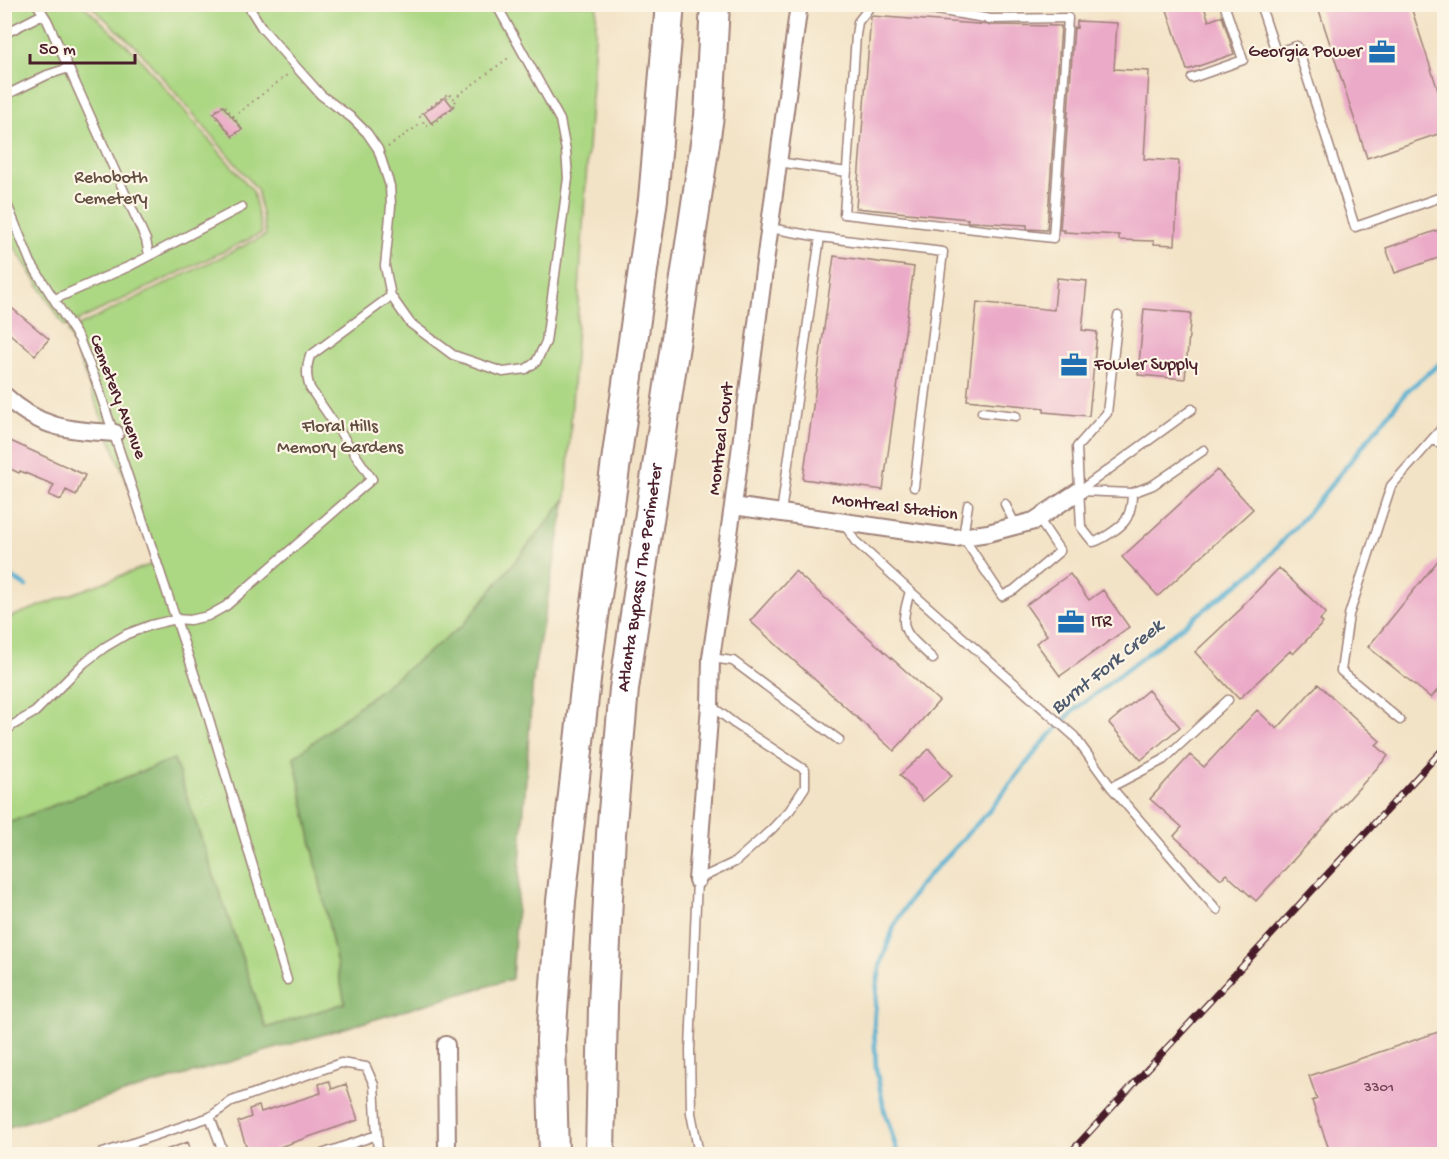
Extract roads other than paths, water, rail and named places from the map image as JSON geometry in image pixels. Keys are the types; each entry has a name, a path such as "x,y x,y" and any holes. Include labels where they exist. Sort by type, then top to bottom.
{"highway":[{"path":"663,4 665,48"},
{"path":"554,1155 551,1040 561,901 589,653 652,199 670,4"},
{"name":"Atlanta Bypass / The Perimeter","path":"600,1155 603,1006 611,834 624,688 710,116 715,4"}],"street":[{"name":"Montreal Court","path":"697,880 710,705 711,658 799,4"},
{"path":"4,395 43,423 69,430 115,433"},
{"name":"Montreal Station","path":"733,506 944,537 963,537 1016,526 1038,518 1079,491"},
{"path":"446,1045 447,1155"}],"lane":[{"path":"37,4 69,68 146,240 149,255"},
{"path":"248,4 262,28 321,95 352,118 367,133 379,154 390,186 391,206 385,266 391,296 410,323 453,355 503,372 526,369 536,362 546,342 568,178 560,120 496,4"},
{"path":"872,4 858,22 857,28 844,214 1053,238 1068,18 991,19 900,4"},
{"path":"1192,78 1243,60 1224,4"},
{"path":"1260,4 1276,52 1297,46 1355,227 1444,196"},
{"path":"4,34 43,14"},
{"path":"4,96 47,75 69,68"},
{"path":"778,162 847,172"},
{"name":"Cemetery Avenue","path":"4,197 31,263 79,339 115,433 206,709 287,980"},
{"path":"55,299 130,267 242,207"},
{"path":"770,228 820,237 943,252 914,487"},
{"path":"781,513 820,237"},
{"path":"4,733 9,726 35,712 84,663 105,647 143,628 176,618 190,620 208,616 226,606 372,479 310,388 306,378 306,366 310,356 391,296"},
{"path":"1118,316 1107,413 1077,447 1081,526 1093,542 1099,542 1125,522 1132,503 1132,493"},
{"path":"1079,491 1192,410"},
{"path":"982,412 1016,416"},
{"path":"1400,720 1341,671 1349,615 1391,486 1444,426"},
{"path":"1433,439 1444,447"},
{"path":"1079,491 1132,493 1153,485 1204,450"},
{"path":"1005,504 1016,526"},
{"path":"968,505 963,537 1002,596 1014,590 1060,551 1038,518"},
{"path":"844,522 855,541 1071,732 1111,787 1217,910"},
{"path":"910,591 903,618 906,632 933,658"},
{"path":"711,658 733,661 839,740"},
{"path":"1111,787 1163,760 1228,700"},
{"path":"699,1155 691,1113 690,1050 697,880 735,862 790,810 805,787 805,770 710,705"},
{"path":"100,1155 210,1117 232,1101 341,1063 366,1067 374,1085 378,1155"},
{"path":"210,1117 224,1155"},
{"path":"322,1155 377,1135"}],"waterway":[{"name":"Burnt Fork Creek","path":"898,1154 884,1109 876,1068 874,1026 881,963 895,924 917,888 989,811 1041,745 1073,711 1257,569 1314,506 1408,390 1444,360"},
{"path":"4,573 26,586"}],"railway":[{"path":"1069,1154 1444,748"}],"place":[{"name":"Georgia Power","path":"1382,52"},
{"name":"Fowler Supply","path":"1074,365"},
{"name":"ITR","path":"1071,622"}],"park label":[{"name":"Rehoboth Cemetery","path":"111,188"},
{"name":"Floral Hills Memory Gardens","path":"340,437"}]}
